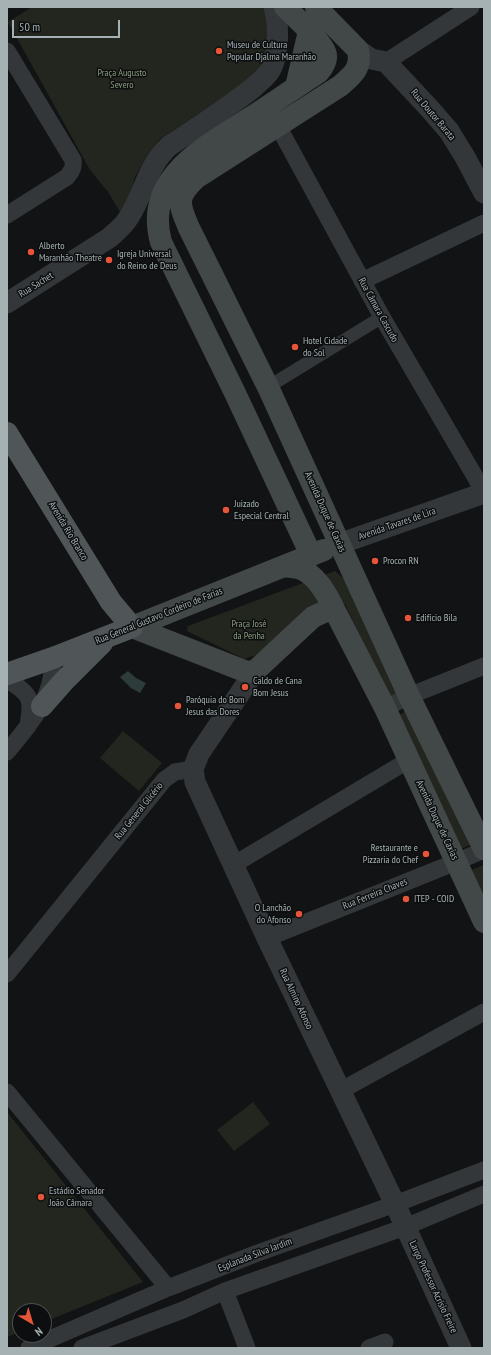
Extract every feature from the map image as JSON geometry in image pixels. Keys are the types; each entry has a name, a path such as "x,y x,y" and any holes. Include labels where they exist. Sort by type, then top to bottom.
{"main road":[{"path":"285,7 309,31 325,52 326,60 319,72 202,149 183,165 168,182 160,200 157,218 161,242 235,393 310,555"},
{"path":"278,126 340,86 350,77 359,64 360,59 358,50 316,7"},
{"name":"Avenida Duque de Caxias","path":"278,126 196,178 186,187 181,196 181,208 189,228 268,387 409,696 484,849"},
{"name":"Avenida Rio Branco","path":"7,432 111,602 132,627"},
{"path":"314,578 343,554"},
{"name":"Avenida Tavares de Lira","path":"310,555 343,554"},
{"name":"Rua General Gustavo Cordeiro de Farias","path":"7,674 53,658 132,627 310,555"},
{"name":"Avenida Duque de Caxias","path":"285,566 298,568 306,572 314,578 330,599 331,611 385,708 484,922"},
{"path":"132,627 243,670 255,671 313,617 331,611"},
{"path":"42,706 73,671 109,636"}],"street":[{"name":"Rua Sachet","path":"7,303 110,238 129,218 152,166 160,154 169,146 240,98 266,75 272,68 276,57 277,35 274,7"},
{"path":"358,50 371,60 386,62 471,7"},
{"path":"7,51 73,160 74,165 72,171 67,177 7,215"},
{"name":"Rua Doutor Barata","path":"386,62 429,108 448,131 465,157 484,193"},
{"name":"Rua Câmara Cascudo","path":"278,126 382,318 484,493"},
{"path":"362,281 484,223"},
{"path":"268,387 382,318"},
{"name":"Avenida Tavares de Lira","path":"343,554 484,493"},
{"path":"7,752 42,706 51,682 53,658"},
{"path":"385,708 409,696 484,666"},
{"path":"193,769 199,754 255,671"},
{"path":"7,681 12,682 23,691 30,700 28,726"},
{"path":"233,865 409,760"},
{"name":"Rua Almino Afonso","path":"193,769 195,782 266,938 405,1227"},
{"name":"Rua General Glicério","path":"10,965 164,780 175,772 193,769"},
{"name":"Rua Ferreira Chaves","path":"266,938 456,862 484,849"},
{"path":"340,1091 484,1012"},
{"path":"7,1092 168,1288"},
{"name":"Esplanada Silva Jardim","path":"29,1348 168,1288 255,1254 395,1204 484,1170"},
{"path":"82,1348 183,1310 225,1291 405,1227 484,1194"},
{"name":"Largo Professor Acrísio Freire","path":"405,1227 461,1348"},
{"path":"255,1254 260,1279"},
{"path":"225,1291 247,1348"},
{"path":"368,1348 385,1342"}],"green space":[{"name":"Praça Augusto Severo","path":"32,7 265,7 267,13 268,61 243,84 160,139 148,154 135,177 128,200 120,212 108,192 90,170 8,22"},
{"name":"Praça José da Penha","path":"335,571 345,580 403,693 389,697 385,693 345,604 326,603 266,652 244,659 187,631 188,626"},
{"path":"410,710 474,843 459,850 396,716"},
{"path":"123,731 162,763 139,791 100,758"},
{"path":"484,865 484,902 469,871"},
{"path":"253,1102 270,1124 234,1151 217,1130"},
{"name":"Estádio Senador João Câmara","path":"7,1112 143,1282 52,1319 52,1303 12,1303 12,1335 7,1337"}],"shaded area":[{"path":"128,671 136,678 146,683 140,693 131,688 120,677"}],"place":[{"name":"Museu de Cultura Popular Djalma Maranhão","path":"219,51"},
{"name":"Alberto Maranhão Theatre","path":"31,252"},
{"name":"Igreja Universal do Reino de Deus","path":"109,260"},
{"name":"Hotel Cidade do Sol","path":"295,347"},
{"name":"Juizado Especial Central","path":"226,510"},
{"name":"Procon RN","path":"375,561"},
{"name":"Edifício Bila","path":"408,618"},
{"name":"Caldo de Cana Bom Jesus","path":"245,687"},
{"name":"Paróquia do Bom Jesus das Dores","path":"178,706"},
{"name":"Restaurante e Pizzaria do Chef","path":"426,854"},
{"name":"ITEP - COID","path":"406,899"},
{"name":"O Lanchão do Afonso","path":"299,914"},
{"name":"Estádio Senador João Câmara","path":"41,1197"}]}
